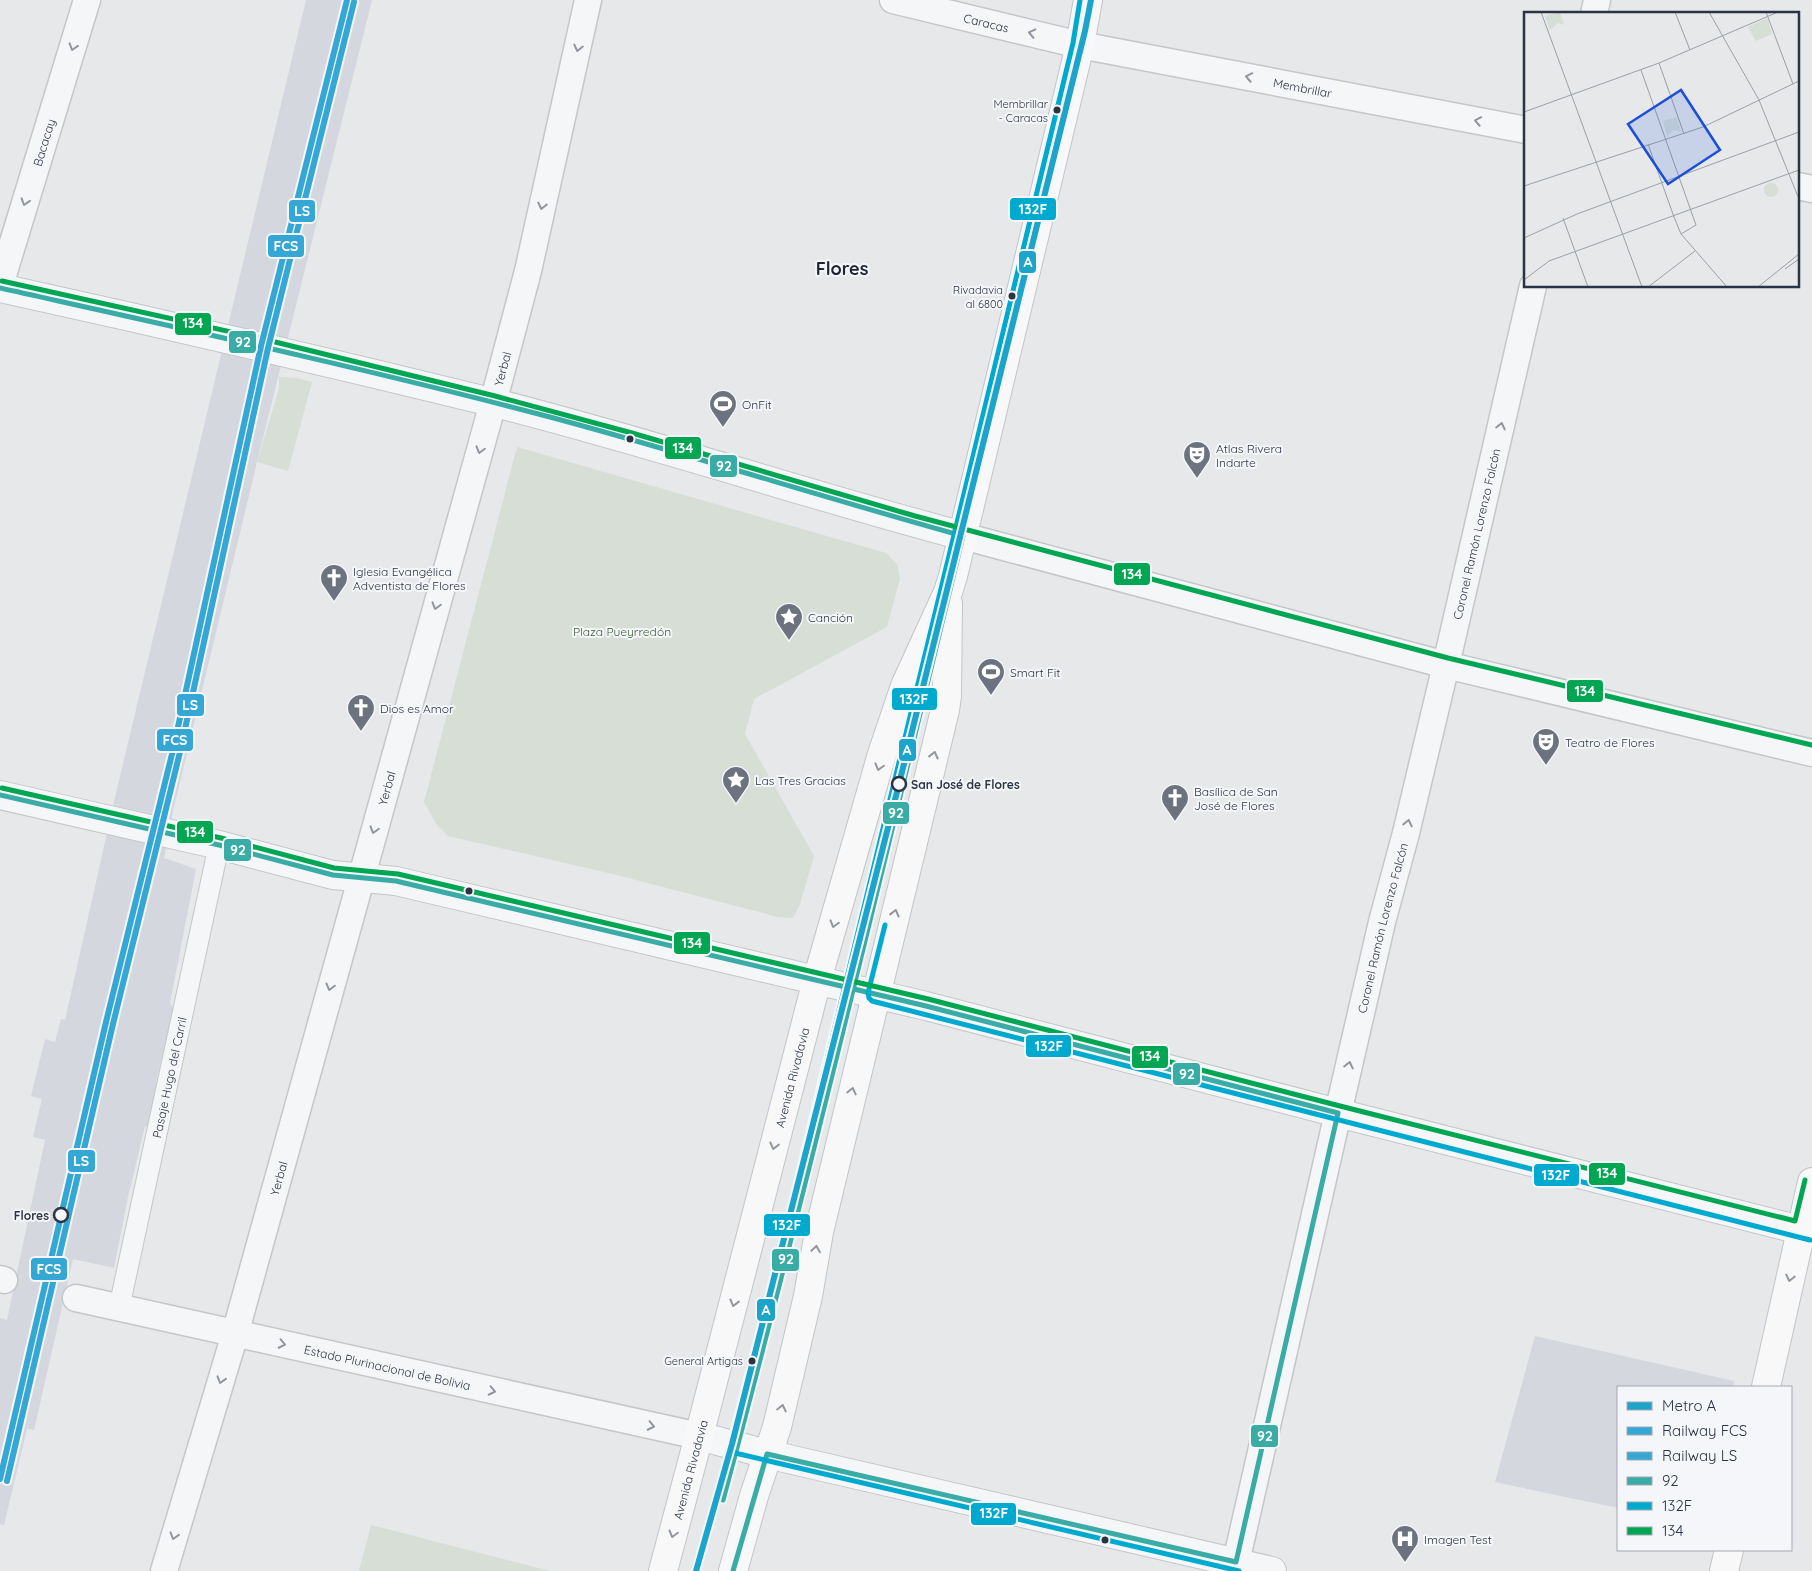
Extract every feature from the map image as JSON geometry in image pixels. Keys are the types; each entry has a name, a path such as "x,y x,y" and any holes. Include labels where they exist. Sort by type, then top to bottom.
{"main road":[{"name":"Avenida Rivadavia","path":"663,1571 700,1436 817,980 882,754 906,686 948,592 1080,45 1088,0"},
{"name":"Avenida Rivadavia","path":"733,1571 767,1454 777,1427 808,1296 819,1232 945,710 947,696 948,592"},
{"path":"1766,1386 1806,1231 1812,1182"},
{"path":"1724,1571 1729,1551"}],"street":[{"name":"Bacacay","path":"0,286 87,0"},
{"name":"Yerbal","path":"164,1571 235,1334 493,403 528,271 588,0"},
{"name":"Caracas","path":"893,0 1080,45"},
{"name":"Membrillar","path":"1080,45 1524,130"},
{"path":"0,286 261,346 493,403 630,440 962,536 1446,665 1812,752"},
{"name":"Coronel Ramón Lorenzo Falcón","path":"1235,1567 1382,922 1406,833 1446,665 1533,288"},
{"path":"0,795 219,845 333,875 396,881 875,994 1806,1231"},
{"name":"Pasaje Hugo del Carril","path":"119,1308 219,845"},
{"name":"Estado Plurinacional de Bolivia","path":"76,1298 700,1436"},
{"path":"700,1436 767,1454 1235,1567 1272,1571"}],"shaded area":[{"path":"306,0 372,0 257,462 174,807 164,858 196,869 170,1003 174,1010 156,1081 164,1083 153,1128 145,1126 114,1268 73,1259 34,1430 27,1429 4,1525 0,1524 0,1318 7,1320 45,1140 33,1137 42,1099 31,1096 45,1039 55,1042 61,1019 65,1020 116,793"},
{"path":"1535,1336 1734,1381 1733,1386 1617,1386 1617,1508 1495,1482"}],"green space":[{"path":"279,377 296,378 312,382 288,471 257,462 279,389"},
{"name":"Plaza Pueyrredón","path":"517,447 886,553 897,564 900,579 887,627 754,699 745,734 814,856 800,904 793,918 778,917 613,874 448,836 437,825 424,802"},
{"path":"371,1525 550,1571 359,1571"}],"metro line":[{"name":"A","path":"696,1571 732,1444 899,784 1085,31 1091,0"}],"rail line":[{"name":"FCS","path":"0,1479 106,1022 173,750 261,346 347,0"},
{"name":"LS","path":"7,1481 113,1024 180,752 268,348 354,2"}],"transit line":[{"name":"132F","path":"1080,0 1073,43 791,1209 730,1447 731,1451 735,1453 1239,1571"},
{"name":"134","path":"2,281 263,339 495,396 632,433 915,516 1448,658 1812,745"},
{"name":"92","path":"0,288 276,350 482,399 602,431 963,536 816,1139 723,1500"},
{"name":"134","path":"2,788 221,838 334,868 398,874 928,999 1795,1221 1805,1180"},
{"name":"92","path":"0,795 219,845 333,875 396,881 926,1006 1338,1113 1236,1562 767,1454 733,1571"},
{"name":"132F","path":"885,925 868,993 872,1001 1810,1240"}],"place":[{"name":"Membrillar - Caracas","path":"1057,110"},
{"name":"Rivadavia al 6800","path":"1012,296"},
{"name":"OnFit","path":"723,428"},
{"name":"Atlas Rivera Indarte","path":"1197,479"},
{"name":"Iglesia Evangélica Adventista de Flores","path":"334,602"},
{"name":"Canción","path":"789,641"},
{"name":"Smart Fit","path":"991,696"},
{"name":"Dios es Amor","path":"361,732"},
{"name":"Teatro de Flores","path":"1546,766"},
{"name":"San José de Flores","path":"899,784"},
{"name":"Las Tres Gracias","path":"736,804"},
{"name":"Basílica de San José de Flores","path":"1175,822"},
{"name":"Flores","path":"61,1215"},
{"name":"General Artigas","path":"752,1361"},
{"name":"Imagen Test","path":"1405,1563"}],"district":[{"name":"Flores","path":"842,268"}]}
